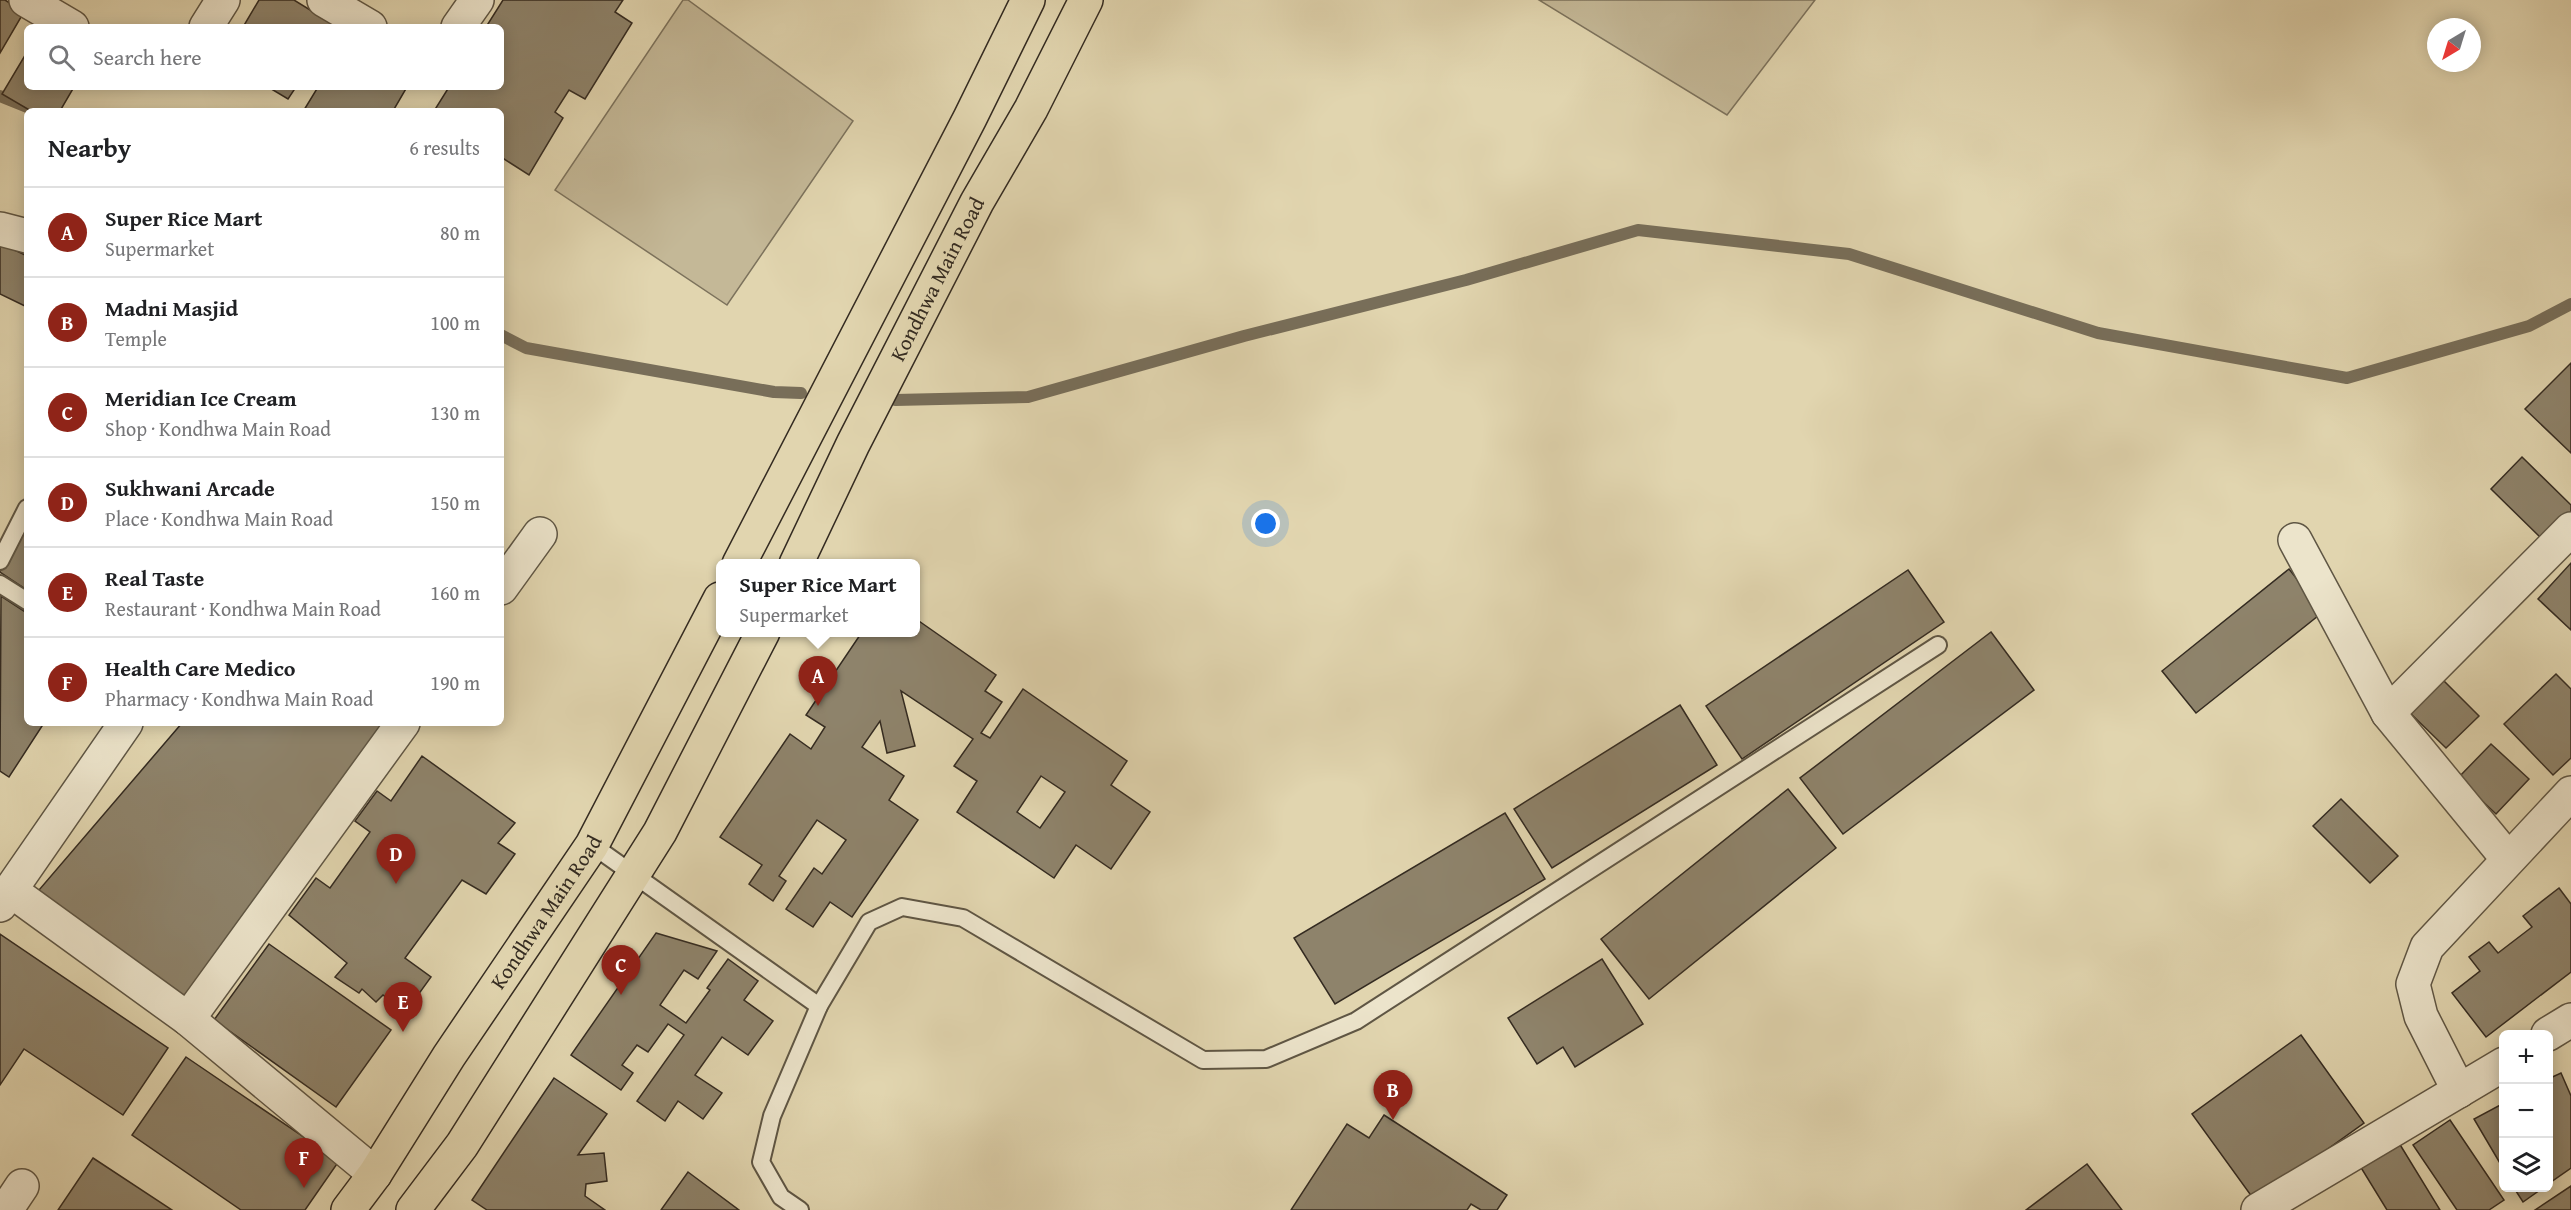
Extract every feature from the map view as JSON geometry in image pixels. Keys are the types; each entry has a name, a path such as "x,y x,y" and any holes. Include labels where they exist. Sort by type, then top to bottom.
{"main road":[{"path":"742,559 970,118 1028,0"},
{"name":"Kondhwa Main Road","path":"798,559 853,444 977,202 1031,109 1086,0"},
{"name":"Kondhwa Main Road","path":"348,1210 375,1174 450,1056 592,845 716,607"},
{"path":"422,1207 660,832 761,637"}],"street":[{"path":"26,0 67,24"},
{"path":"208,24 223,0"},
{"path":"324,0 365,24"},
{"path":"460,24 477,0"},
{"path":"0,229 24,235"},
{"path":"2388,712 2571,529"},
{"path":"504,584 540,534"},
{"path":"2295,540 2388,712 2508,859"},
{"path":"124,726 5,898 188,1019 375,1174"},
{"path":"188,1019 401,726"},
{"path":"2458,1091 2421,1016 2413,984 2427,947 2571,793"},
{"path":"2553,1032 2571,1020"},
{"path":"2258,1210 2499,1067"}],"lane":[{"path":"0,561 24,514"},
{"path":"0,584 24,599"},
{"path":"800,1210 781,1197 761,1162 772,1116 819,1006 869,922 902,907 963,918 1203,1060 1266,1059 1356,1021 1938,645"},
{"path":"592,845 819,1006"}],"shaded area":[{"path":"683,0 688,0 853,121 727,305 555,190"},
{"path":"1539,0 1815,0 1727,115"}],"building":[{"path":"0,0 5,0 24,12 0,53"},
{"path":"259,0 294,0 333,24 245,24"},
{"path":"503,0 623,0 615,12 632,23 585,99 569,90 555,112 563,118 529,175 504,159 504,108 436,108 447,90 504,90 504,24 488,24"},
{"path":"24,57 24,90 72,90 62,108 26,108 2,94"},
{"path":"273,90 294,90 288,99"},
{"path":"316,90 405,90 395,108 305,108"},
{"path":"0,243 24,255 24,306 0,294"},
{"path":"2571,363 2571,453 2525,409"},
{"path":"2522,457 2571,505 2571,517 2546,543 2491,489"},
{"path":"24,529 24,588 0,572 0,564"},
{"path":"2571,563 2571,630 2538,599"},
{"path":"2289,569 2323,612 2196,713 2162,671"},
{"path":"1908,570 1944,622 1742,759 1706,706"},
{"path":"1,596 24,611 24,726 42,726 9,777 0,771"},
{"path":"920,622 996,675 985,691 1002,702 981,733 990,738 1023,689 1127,761 1111,785 1150,812 1111,869 1076,845 1054,878 957,812 977,781 954,766 973,739 901,691 915,746 887,753 880,721 862,747 904,776 889,800 918,820 852,917 830,902 813,927 786,909 814,868 822,874 846,840 817,820 779,876 786,881 773,901 749,884 762,865 720,837 790,734 811,749 825,727 806,715 859,637 920,637","holes":["1041,776 1065,792 1040,828 1017,812"]},
{"path":"1991,632 2034,690 1843,834 1800,778"},
{"path":"2556,674 2571,689 2571,758 2553,775 2504,724"},
{"path":"2440,677 2479,716 2446,748 2407,710"},
{"path":"1680,705 1717,765 1552,868 1514,809"},
{"path":"179,726 381,726 188,1008 33,897"},
{"path":"2491,744 2529,779 2496,814 2458,778"},
{"path":"422,756 515,823 498,843 515,854 486,894 462,880 405,958 431,977 405,1013 383,995 376,1002 362,989 359,993 335,977 347,963 289,915 316,878 330,888 370,832 355,821 377,791 391,801"},
{"path":"1788,789 1836,848 1649,999 1601,939"},
{"path":"2341,799 2398,856 2370,883 2313,826"},
{"path":"1505,813 1545,879 1335,1004 1294,938"},
{"path":"2559,888 2571,904 2571,972 2486,1037 2452,993 2480,971 2469,957 2489,942 2498,953 2532,927 2523,916"},
{"path":"656,933 717,951 698,979 684,970 660,1005 686,1023 710,990 707,988 728,959 758,981 744,1000 773,1021 748,1055 722,1037 695,1075 722,1093 703,1119 678,1101 665,1121 637,1101 684,1035 668,1024 648,1052 637,1045 622,1065 633,1073 621,1090 571,1055"},
{"path":"0,934 168,1048 123,1115 24,1049 0,1085"},
{"path":"269,944 391,1030 336,1107 214,1020"},
{"path":"1602,959 1643,1024 1575,1067 1563,1047 1537,1064 1508,1018"},
{"path":"2301,1035 2364,1123 2255,1201 2192,1114"},
{"path":"186,1057 339,1161 305,1210 241,1210 132,1135"},
{"path":"2561,1073 2571,1096 2571,1168 2553,1181 2553,1084 2553,1077"},
{"path":"554,1078 607,1114 578,1155 604,1153 607,1181 586,1184 585,1196 605,1210 487,1210 472,1200"},
{"path":"2499,1106 2499,1162 2474,1119"},
{"path":"1384,1115 1507,1195 1497,1210 1481,1210 1471,1204 1467,1210 1291,1210 1347,1124 1369,1138"},
{"path":"2450,1120 2504,1200 2489,1210 2457,1210 2413,1145"},
{"path":"2399,1143 2440,1210 2387,1210 2360,1166"},
{"path":"93,1158 172,1210 58,1210"},
{"path":"2087,1164 2122,1210 2026,1210"},
{"path":"688,1172 739,1210 661,1210"},
{"path":"2571,1186 2571,1210 2535,1210"},
{"path":"2517,1192 2537,1192 2523,1202"}],"waterway":[{"path":"0,96 30,108"},
{"path":"895,400 1028,397 1244,336 1466,280 1638,230 1849,254 2098,333 2347,378 2529,326 2571,304"},
{"path":"504,337 526,348 774,392 801,393"}],"place":[{"name":"Super Rice Mart","path":"818,706"},
{"name":"Sukhwani Arcade","path":"396,884"},
{"name":"Meridian Ice Cream","path":"621,995"},
{"name":"Real Taste","path":"403,1032"},
{"name":"Madni Masjid","path":"1393,1120"},
{"name":"Health Care Medico","path":"304,1188"}]}
